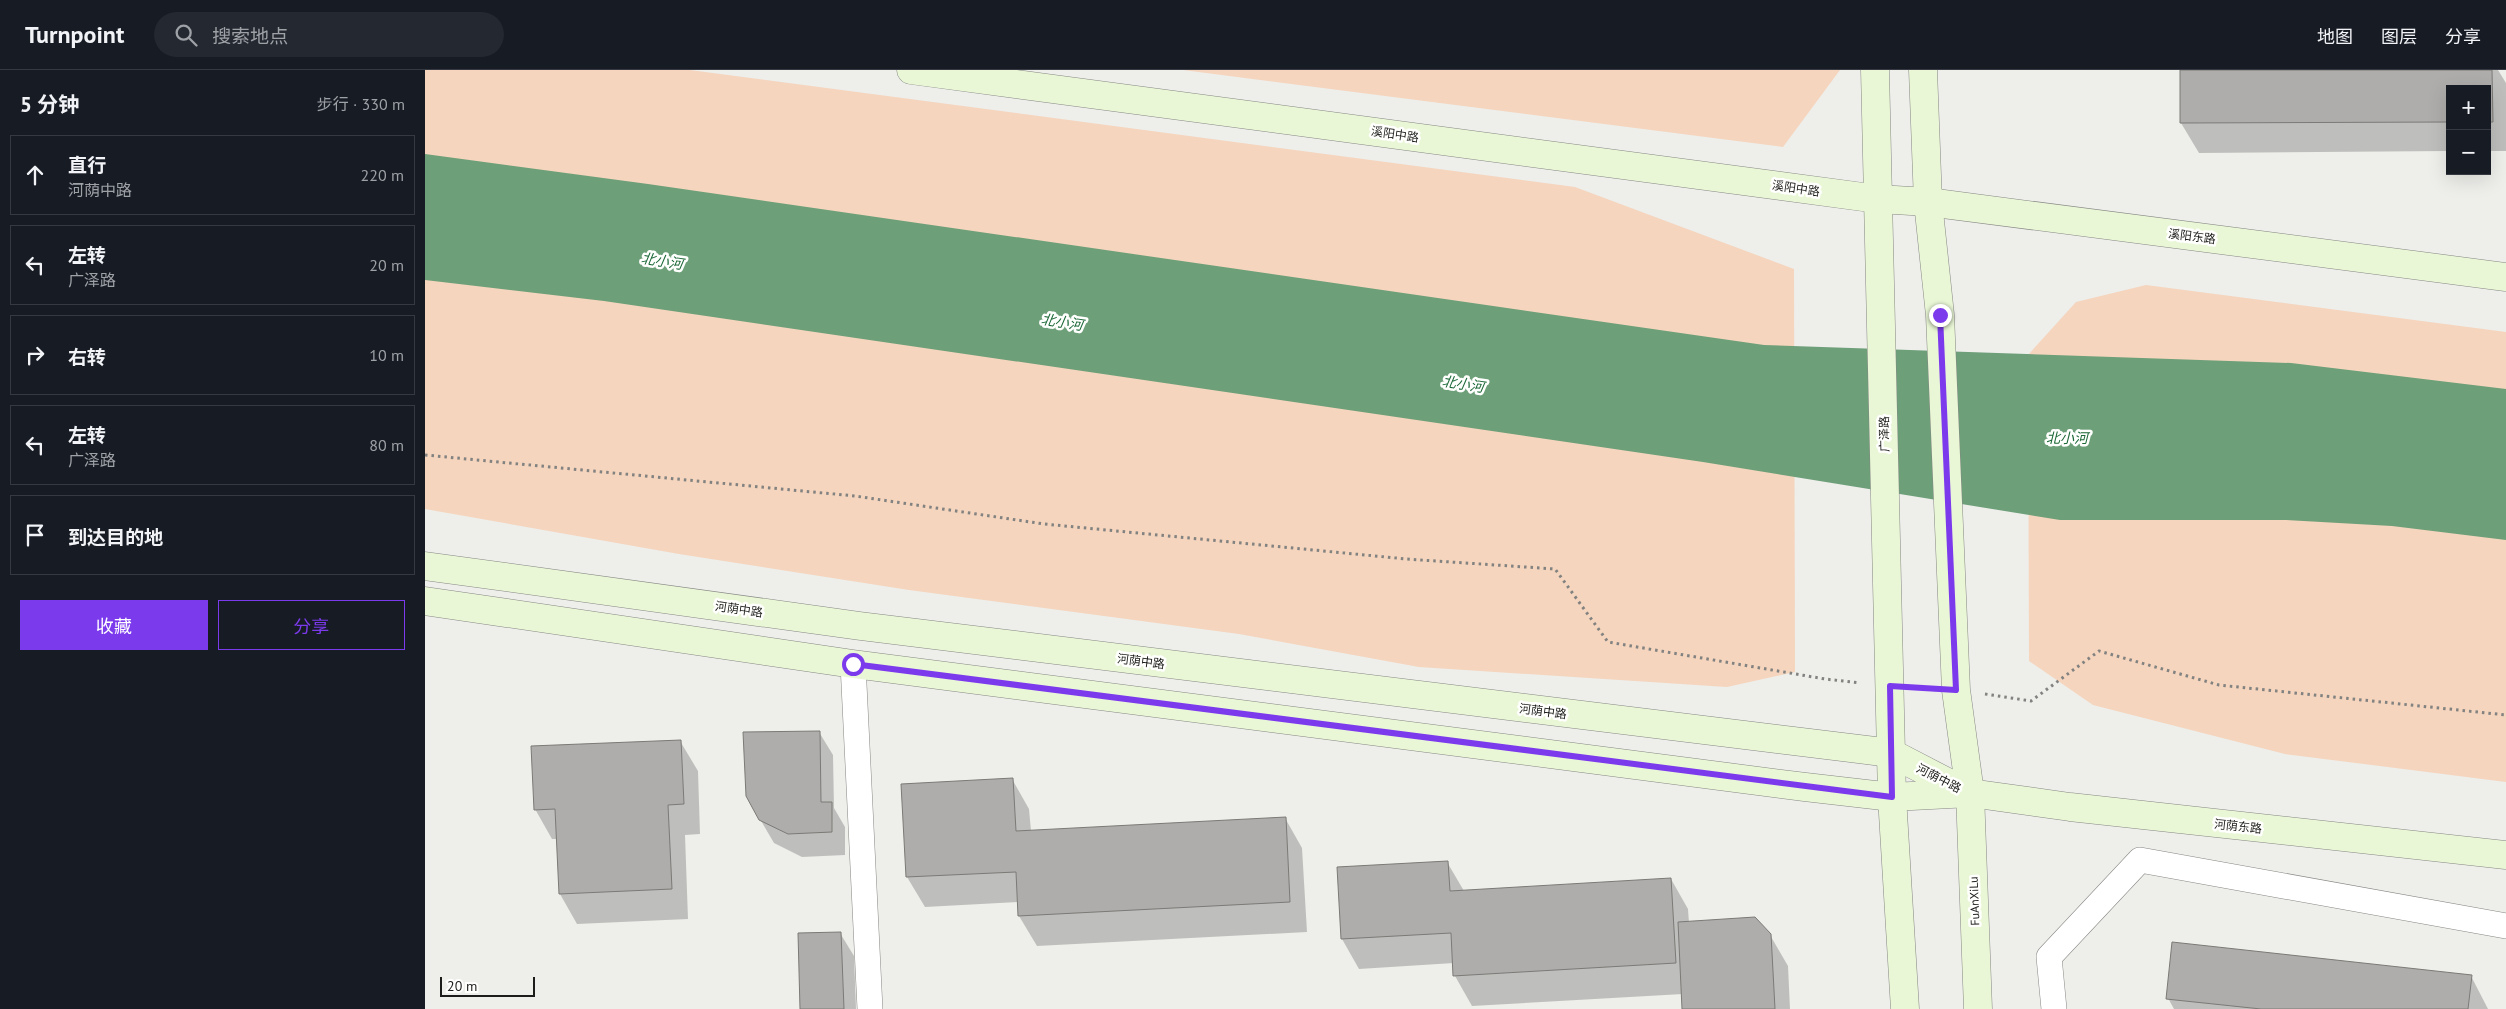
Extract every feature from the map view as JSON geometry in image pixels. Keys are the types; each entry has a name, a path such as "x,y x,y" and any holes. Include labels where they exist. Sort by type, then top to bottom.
{"street":[{"name":"溪阳中路","path":"911,70 1878,198"},
{"name":"广泽路","path":"1875,70 1892,797"},
{"path":"1923,70 1928,202 1940,315 1956,690 1970,794"},
{"name":"溪阳东路","path":"1878,198 1928,202 2506,277"},
{"name":"河荫中路","path":"425,566 860,626 1891,753 1970,794"},
{"name":"河荫中路","path":"425,601 853,664 1892,797 1970,794"},
{"path":"853,664 870,1009"},
{"name":"河荫东路","path":"1970,794 2070,807 2506,855"},
{"name":"FuAnXiLu","path":"1970,794 1978,1009"},
{"path":"1892,797 1905,1009"},
{"path":"2059,1008 2049,957 2140,860 2506,926"}],"path":[{"path":"425,455 855,496 1054,525 1406,559 1555,569 1608,642 1825,679 1890,686"},
{"path":"1956,690 2031,701 2099,650 2219,685 2506,715"}],"shaded area":[{"path":"425,70 690,70 1575,187 1794,269 1795,672 1727,687 1419,667 1239,634 909,590 679,554 425,509"},
{"path":"1183,70 1840,70 1783,147"},
{"path":"2146,285 2506,332 2506,782 2285,754 2093,705 2029,661 2028,355 2076,302"}],"water":[{"name":"北小河","path":"425,154 648,184 1764,345 2291,363 2506,389 2506,540 2392,526 2286,520 2060,520 1703,462 604,301 425,280"}],"building":[{"path":"2180,70 2492,70 2493,122 2491,122 2491,85 2446,85 2446,122 2180,123"},
{"path":"820,731 821,802 832,802 832,832 788,834 759,820 746,796 743,732"},
{"path":"681,740 684,804 668,805 672,889 559,894 555,809 534,810 531,746"},
{"path":"1013,778 1016,831 1286,817 1290,902 1018,916 1016,872 906,877 901,784"},
{"path":"1448,861 1450,891 1671,878 1676,963 1453,976 1451,933 1341,939 1337,867"},
{"path":"1755,917 1771,934 1775,1009 1682,1009 1678,922"},
{"path":"841,932 844,1009 800,1009 798,933"},
{"path":"2172,942 2472,975 2468,1009 2261,1009 2166,999"}],"route":[{"path":"853,664 1892,797 1890,686 1956,690 1940,315"}]}
